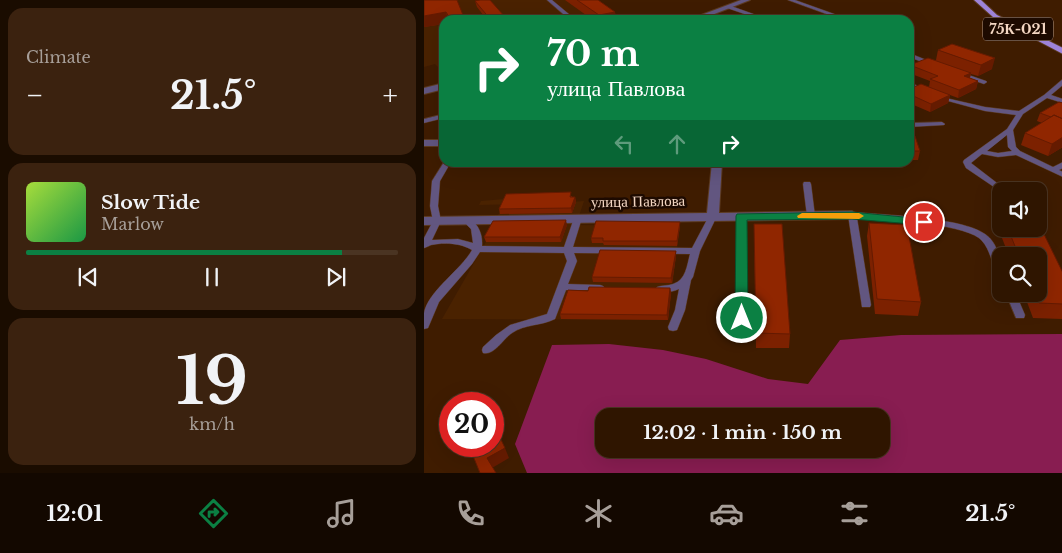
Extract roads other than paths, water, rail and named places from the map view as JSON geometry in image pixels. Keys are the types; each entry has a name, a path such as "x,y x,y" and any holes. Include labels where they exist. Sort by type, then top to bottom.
{"main road":[{"name":"75К-021","path":"977,0 994,16 1061,50"}],"street":[{"path":"712,15 748,0"},
{"path":"424,91 439,87"},
{"path":"424,143 439,143"},
{"path":"713,216 717,167"},
{"name":"улица Павлова","path":"424,221 852,215"}],"lane":[{"path":"549,0 567,15"},
{"path":"790,0 834,15"},
{"path":"729,7 752,15"},
{"path":"914,57 942,68"},
{"path":"950,70 984,82"},
{"path":"992,183 969,166 967,162 982,152 990,143 1010,130 1020,113 1046,96 1062,81"},
{"path":"914,86 962,104 1020,113"},
{"path":"1046,96 1062,101"},
{"path":"424,121 439,117"},
{"path":"914,125 942,124"},
{"path":"1010,130 1012,147 1017,153 1062,175"},
{"path":"982,152 998,156 1017,153"},
{"path":"1053,171 1062,164"},
{"path":"425,244 438,220 434,206 436,181 445,167"},
{"path":"807,184 811,216"},
{"path":"866,305 852,215 904,219 963,228 979,234 989,242 992,249"},
{"path":"674,327 695,251 713,216"},
{"path":"741,216 742,318"},
{"path":"487,350 502,333 524,323 546,319 551,316 572,261 568,250 578,218"},
{"path":"424,325 431,306 438,295 470,261 477,250 477,233 474,226 466,220"},
{"path":"425,244 456,241 467,243 477,250 695,251"},
{"path":"648,289 673,288 682,284 686,279"},
{"path":"562,287 610,288"},
{"path":"1014,302 1020,315"}]}
